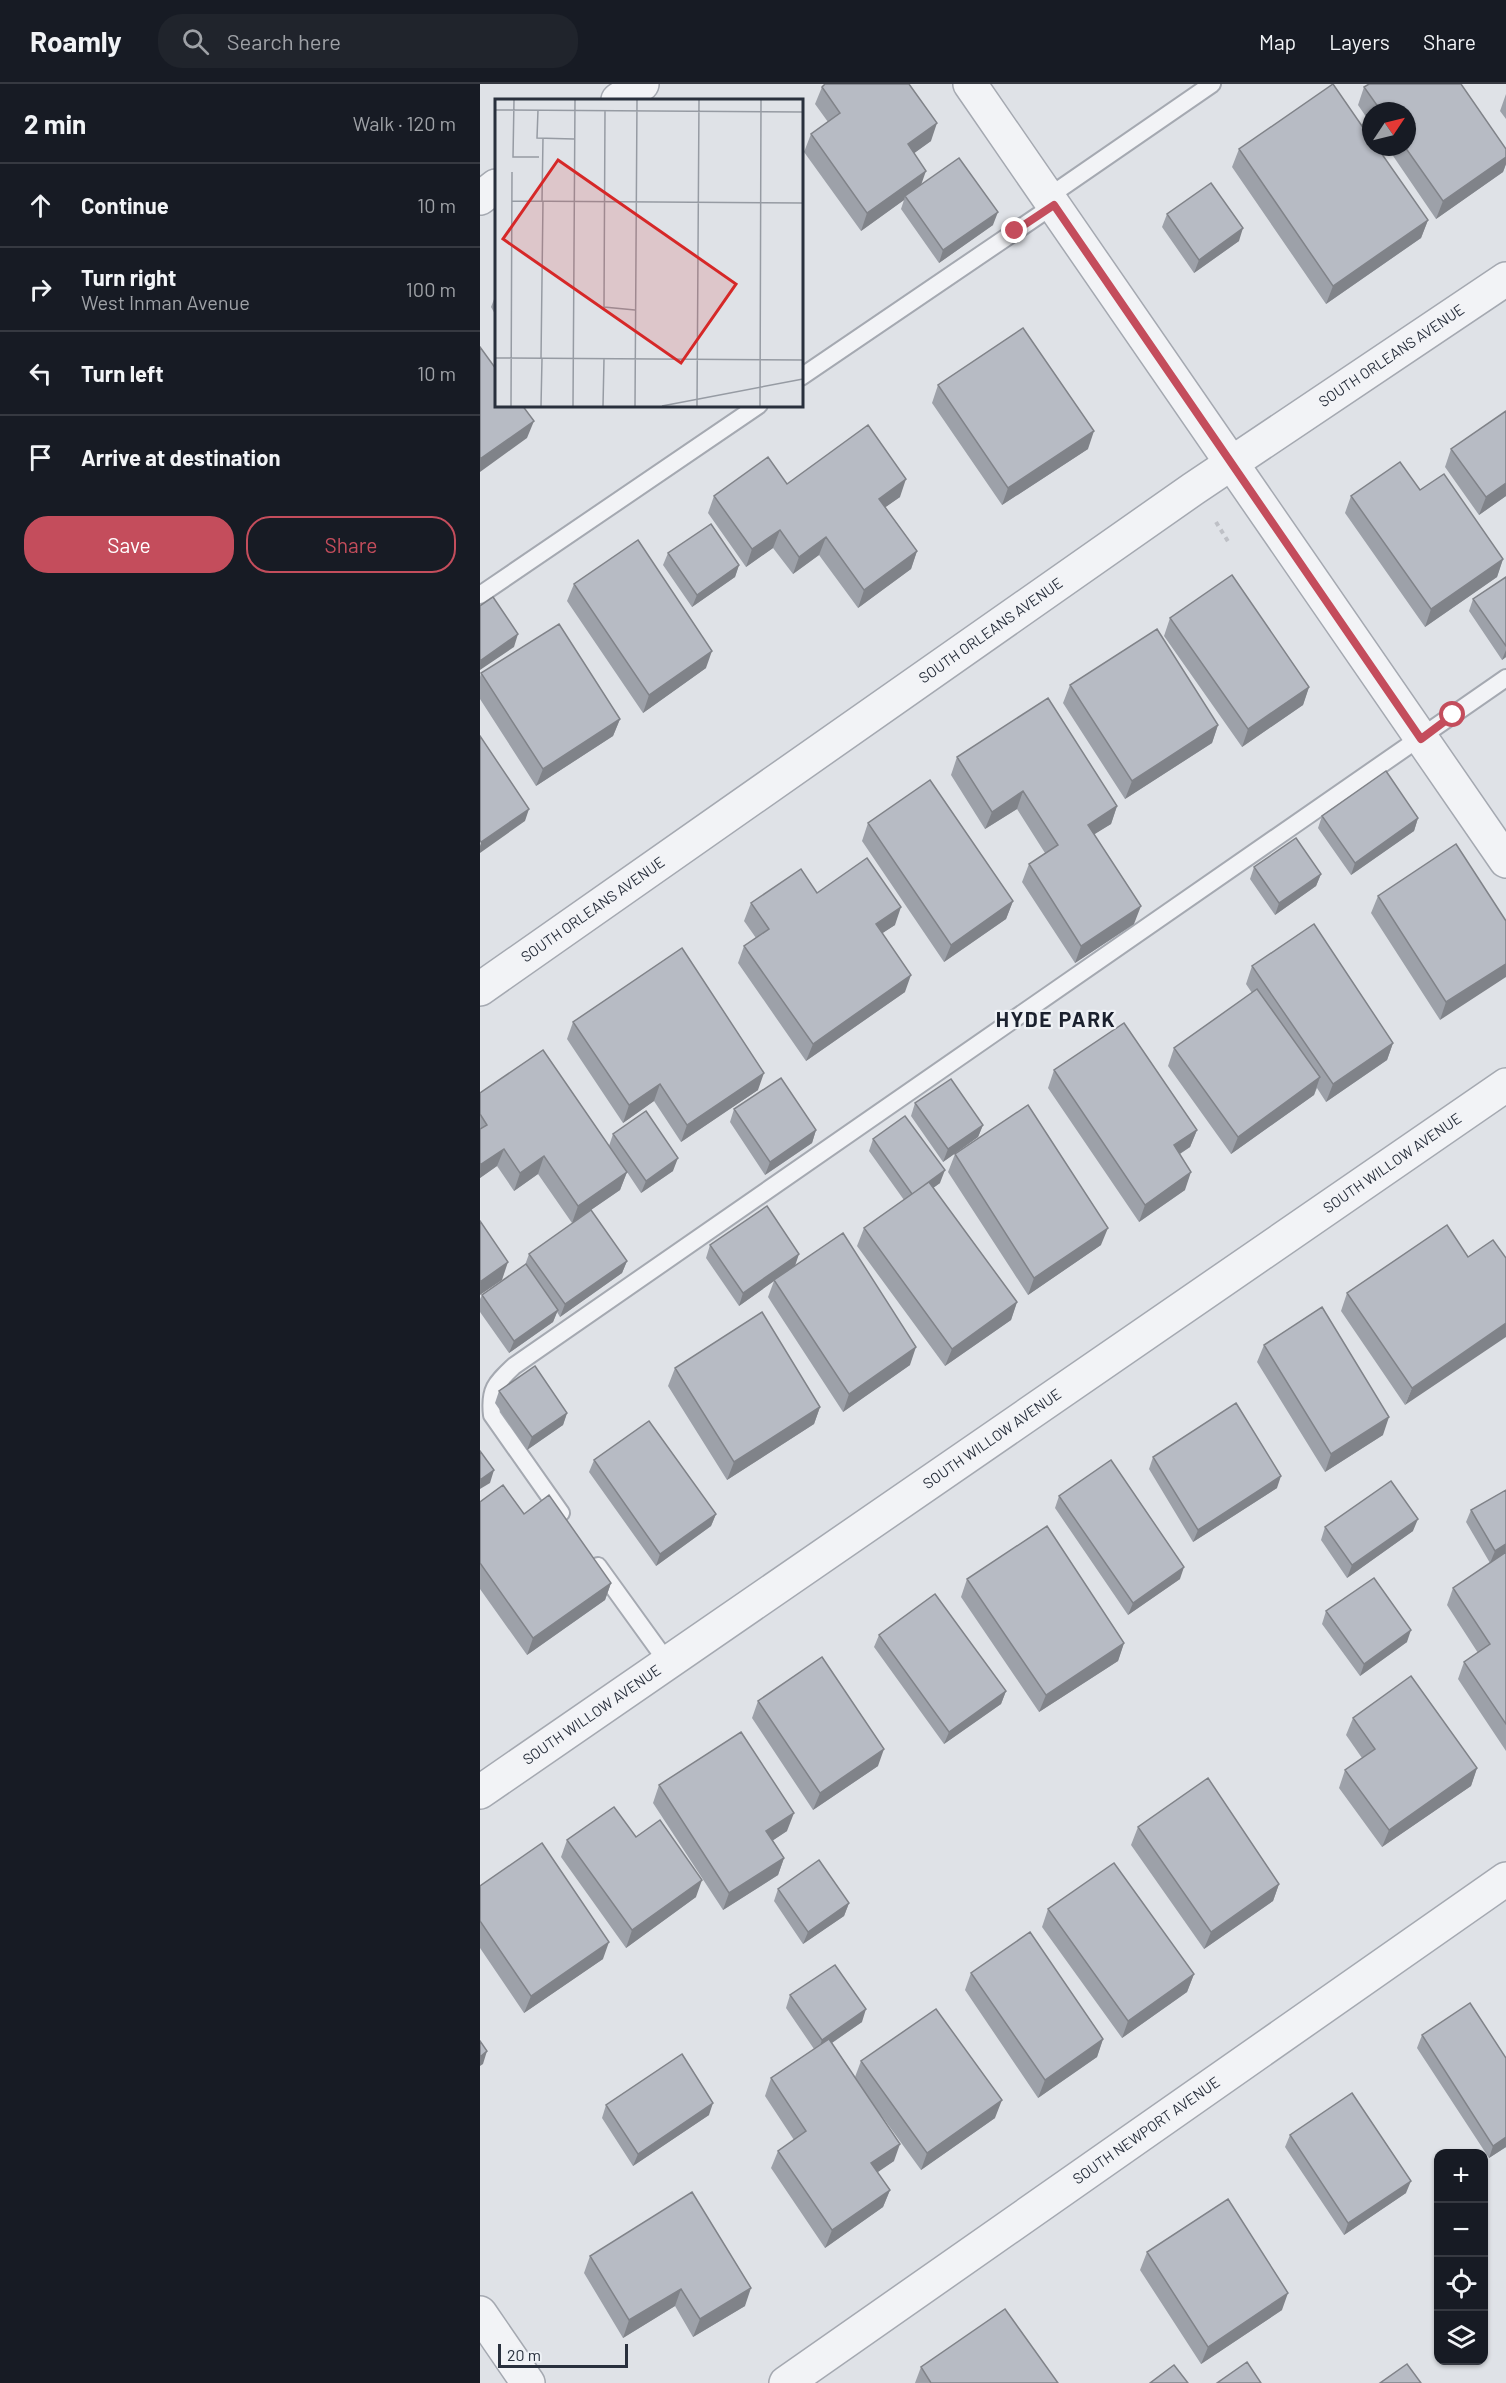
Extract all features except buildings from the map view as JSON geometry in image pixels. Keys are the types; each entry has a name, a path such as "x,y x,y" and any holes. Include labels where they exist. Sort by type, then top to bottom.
{"street":[{"path":"620,99 642,84"},
{"path":"970,84 1506,861"},
{"path":"480,198 495,187"},
{"name":"SOUTH ORLEANS AVENUE","path":"480,989 1232,464 1506,279"},
{"name":"SOUTH WILLOW AVENUE","path":"480,1792 1506,1085"},
{"name":"SOUTH NEWPORT AVENUE","path":"786,2383 1506,1879"},
{"path":"480,2313 528,2383"}],"lane":[{"path":"802,376 1051,201 1212,84"},
{"path":"480,595 758,406"},
{"path":"570,1527 492,1415 490,1396 502,1378 514,1366 1506,678"},
{"path":"591,1556 668,1663"}],"district":[{"name":"HYDE PARK","path":"1056,1020"}],"route":[{"path":"1015,231 1054,205 1421,739 1453,715"}]}
